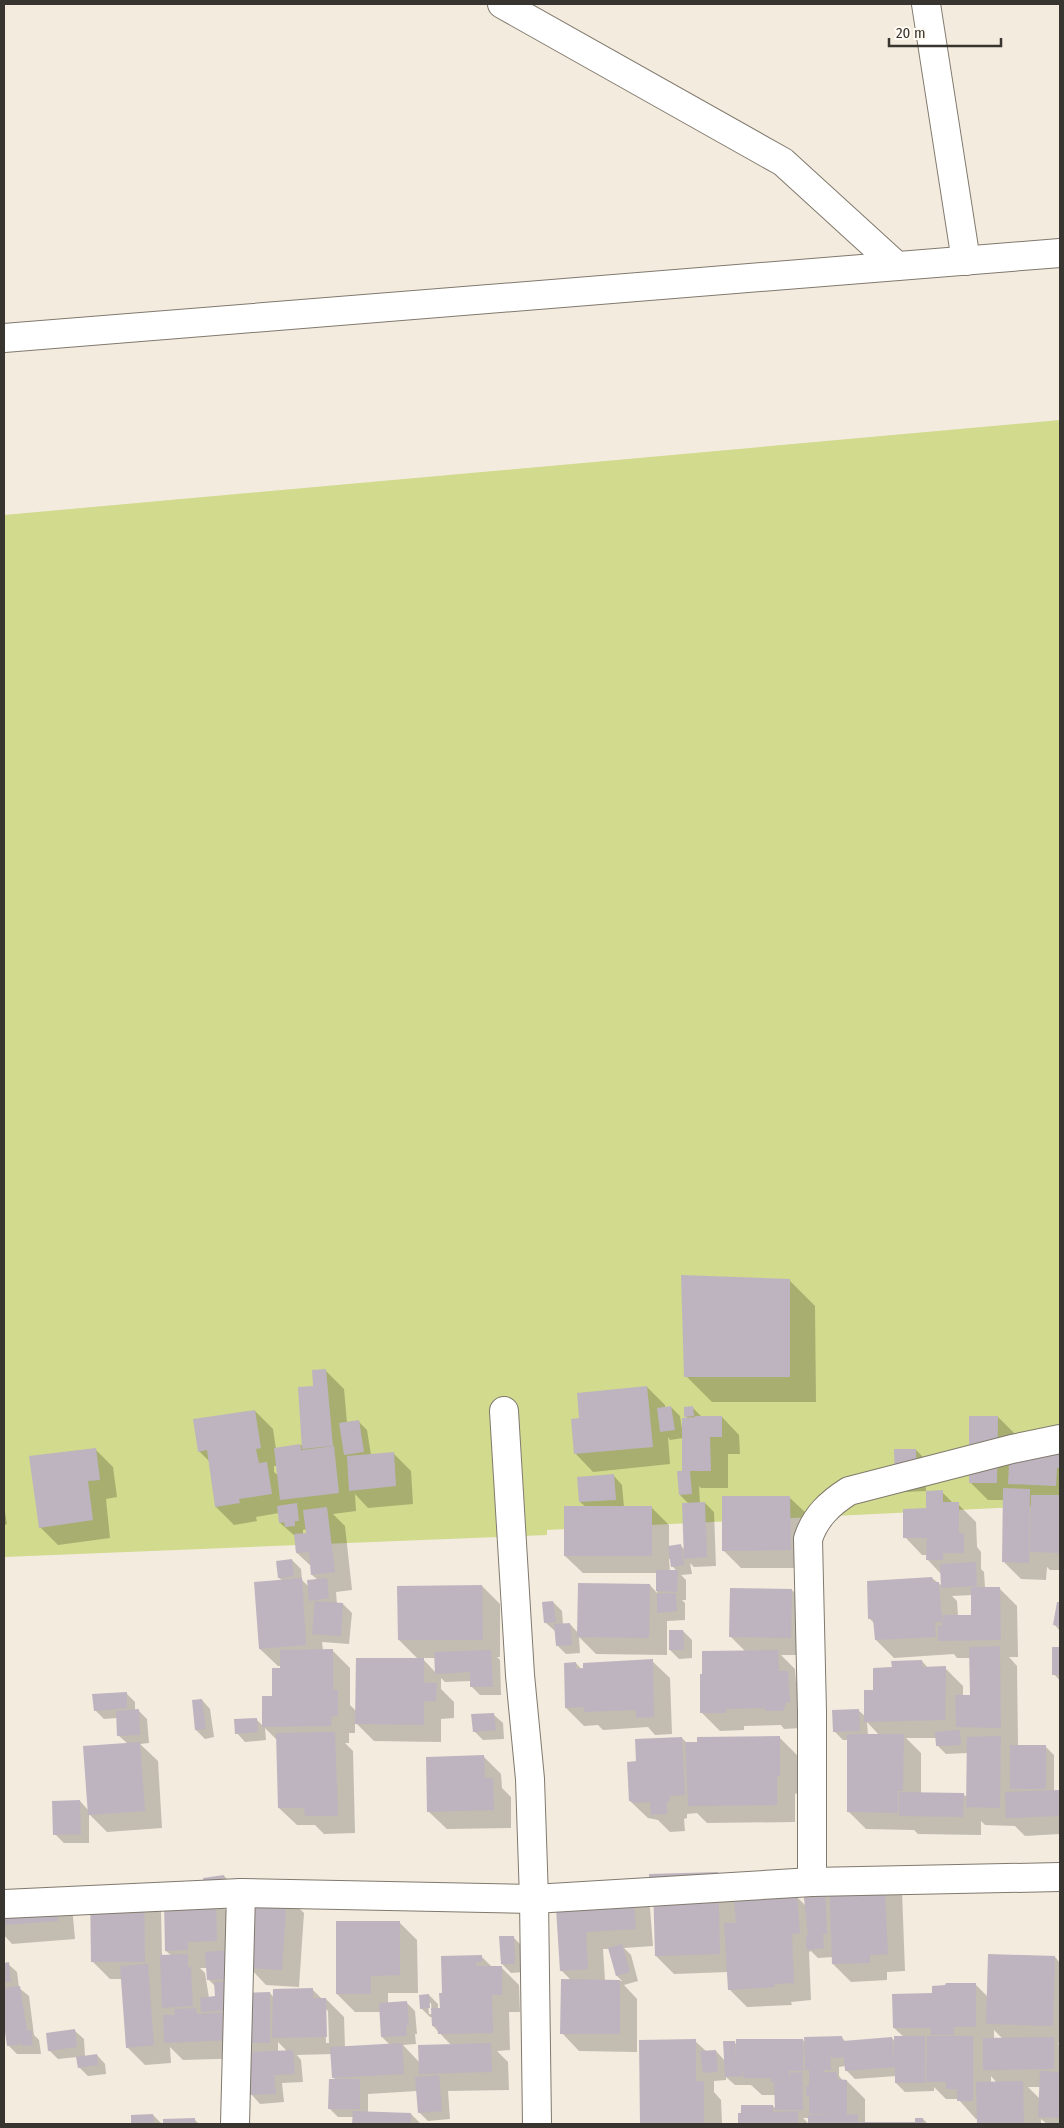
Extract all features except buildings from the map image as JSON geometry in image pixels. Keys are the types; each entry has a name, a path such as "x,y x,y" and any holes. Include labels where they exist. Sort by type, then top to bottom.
{"main road":[{"path":"502,4 783,162 897,266"},
{"path":"926,4 966,261"},
{"path":"4,338 1060,253"},
{"path":"504,1411 520,1675 530,1779 534,1899 537,2124"},
{"path":"812,1882 812,1712 808,1540 812,1527 822,1512 836,1499 849,1491 1012,1449 1060,1439"},
{"path":"4,1904 241,1893 534,1899 812,1882 1060,1878"},
{"path":"235,2124 241,1893"}],"green space":[{"path":"1060,420 1060,1505 547,1530 547,1535 4,1557 4,515"}]}
